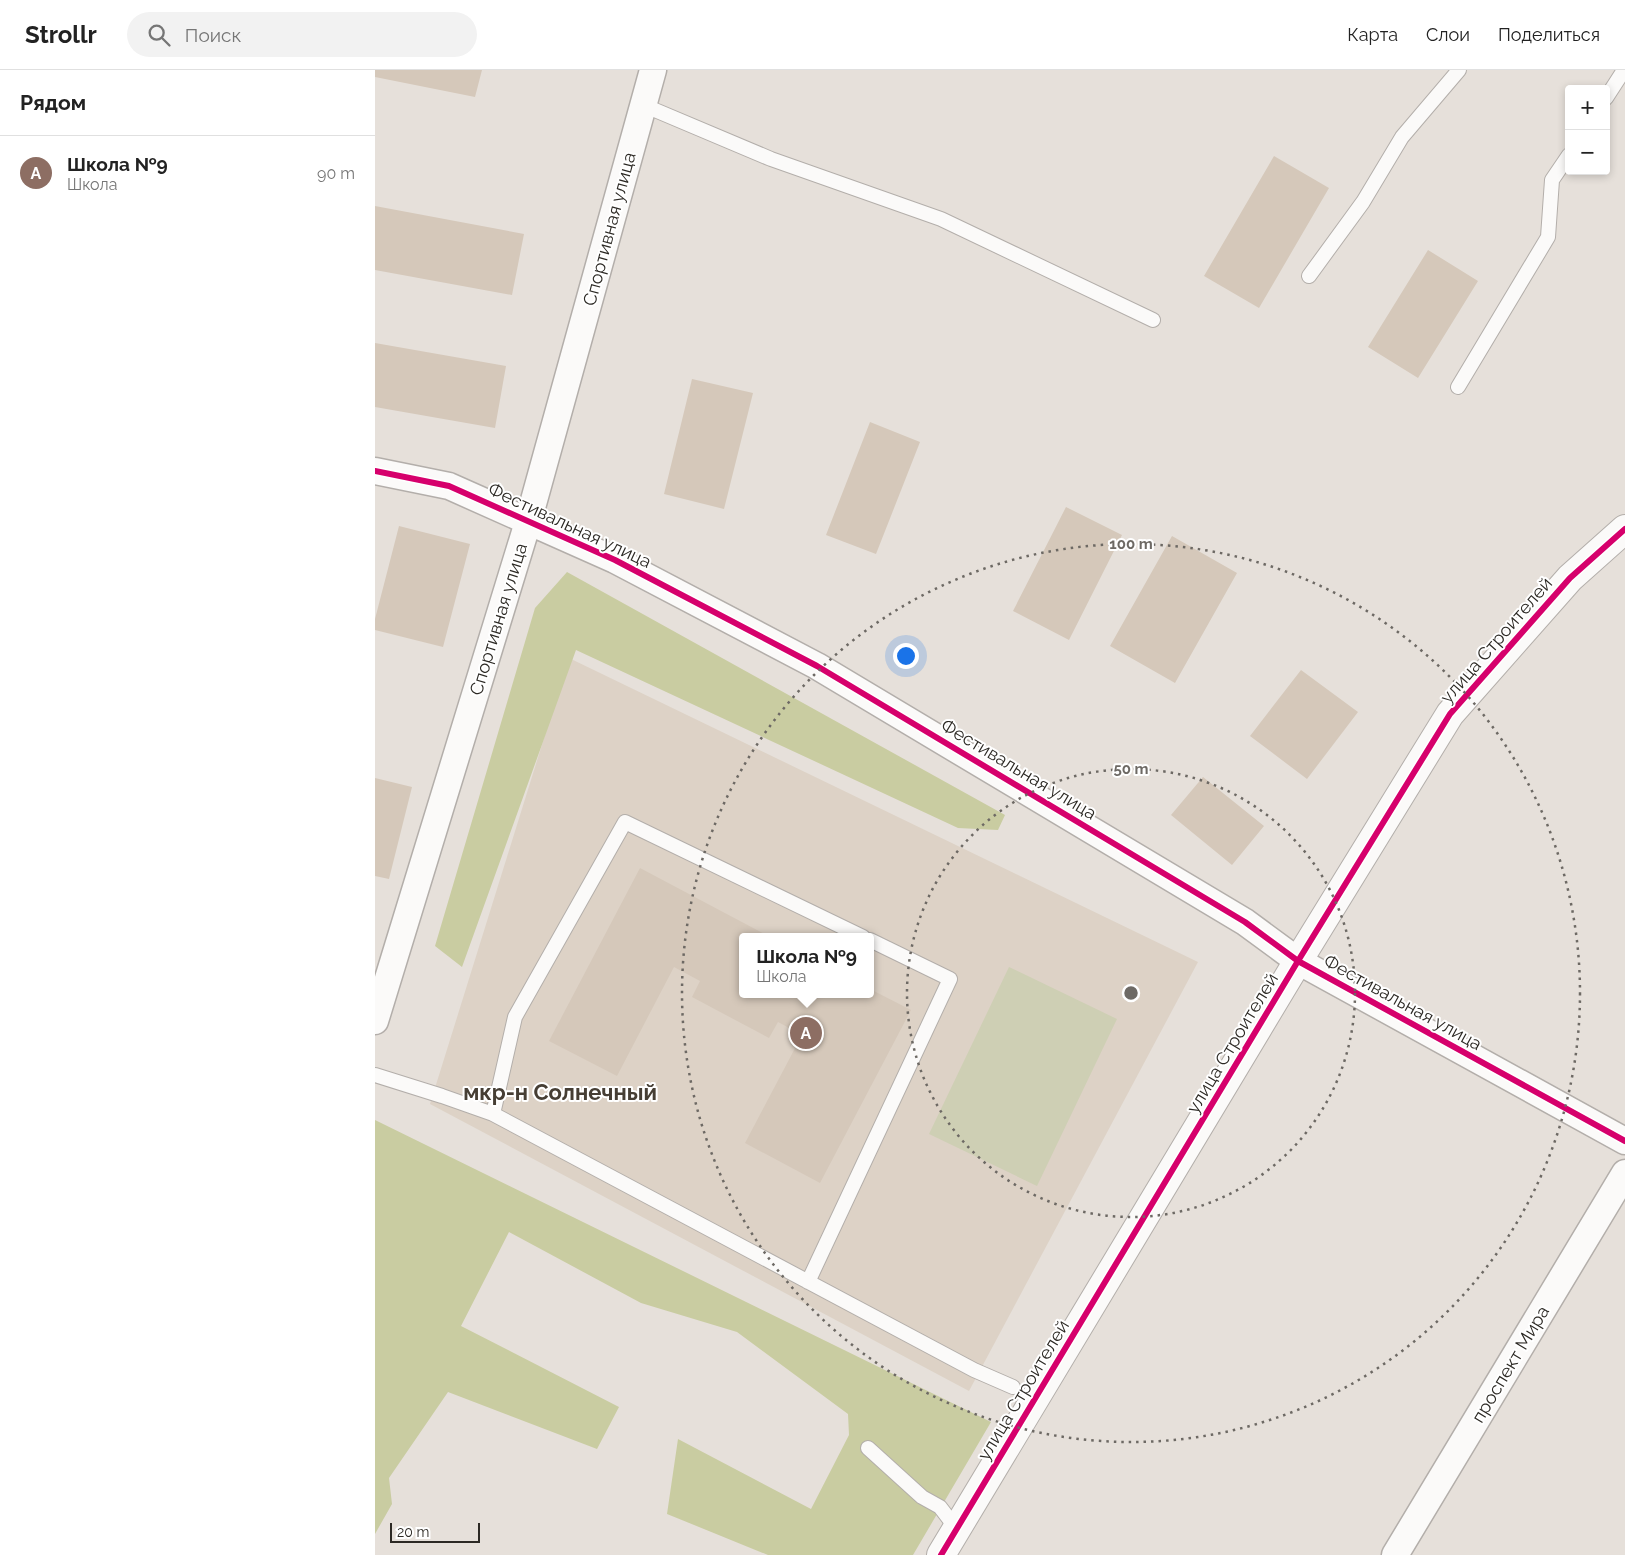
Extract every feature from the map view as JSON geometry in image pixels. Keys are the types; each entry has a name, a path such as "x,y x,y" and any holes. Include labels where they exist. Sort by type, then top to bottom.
{"street":[{"name":"Спортивная улица","path":"375,1021 528,522 653,70"},
{"name":"Фестивальная улица","path":"375,471 449,486 615,560 817,666 1245,922 1298,961 1625,1140"},
{"name":"улица Строителей","path":"941,1555 1298,961 1450,714 1570,578 1625,529"},
{"name":"проспект Мира","path":"1395,1555 1625,1173"}],"lane":[{"path":"1309,276 1363,202 1402,137 1459,70"},
{"path":"1610,92 1624,70"},
{"path":"643,105 771,159 941,219 1153,320"},
{"path":"1458,387 1548,238 1552,180 1565,161"},
{"path":"493,1114 515,1017 625,822 855,933"},
{"path":"809,1282 950,979 874,942"},
{"path":"375,1075 493,1114 974,1370 1013,1387"},
{"path":"868,1448 922,1497 941,1507 956,1528"}],"shaded area":[{"path":"569,658 1198,962 969,1391 430,1104"}],"green space":[{"path":"567,572 1005,815 998,830 958,828 576,650 462,967 435,946 535,608"},
{"path":"1009,967 1117,1019 1037,1186 929,1134"},
{"path":"375,1120 991,1422 913,1555 768,1555 667,1514 678,1439 811,1509 849,1435 848,1414 737,1332 641,1303 509,1232 461,1326 619,1407 597,1449 448,1392 389,1478 392,1504 375,1534"}],"building":[{"path":"375,70 482,70 475,97 375,77"},
{"path":"1274,156 1329,188 1259,308 1204,276"},
{"path":"375,206 524,234 512,295 375,270"},
{"path":"1428,250 1478,281 1418,378 1368,347"},
{"path":"375,343 506,366 495,428 375,407"},
{"path":"692,379 753,393 724,509 664,494"},
{"path":"870,422 920,442 876,554 826,535"},
{"path":"1066,507 1122,535 1069,640 1013,611"},
{"path":"399,526 470,544 443,647 375,630 375,619"},
{"path":"1172,536 1237,573 1175,683 1110,646"},
{"path":"1301,670 1358,712 1307,779 1250,736"},
{"path":"1203,777 1264,826 1232,865 1171,815"},
{"path":"375,778 412,787 389,879 375,876"},
{"path":"640,868 762,933 739,933 739,998 874,998 874,991 911,1010 820,1183 745,1143 802,1035 778,1022 769,1038 692,997 700,981 674,967 617,1076 549,1041"}],"cycle path":[{"path":"375,471 449,486 615,560 817,666 1245,922 1298,961 1625,1141"},
{"path":"941,1555 1298,961 1450,714 1570,578 1625,529"}],"place":[{"name":"Школа №9","path":"806,1033"}],"district":[{"name":"мкр-н Солнечный","path":"560,1092"}]}
